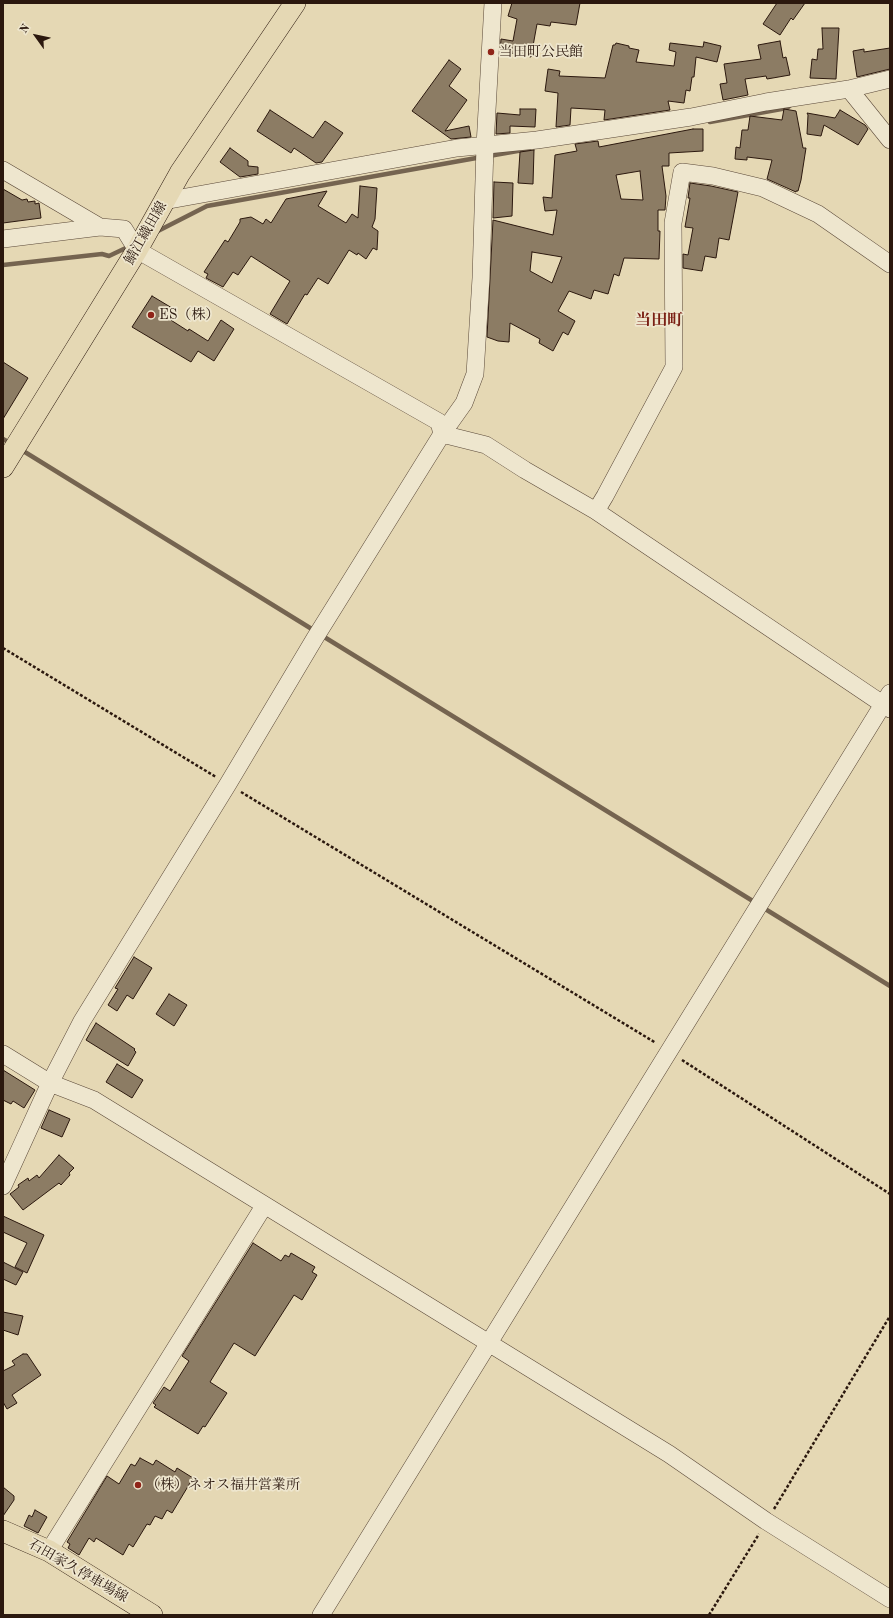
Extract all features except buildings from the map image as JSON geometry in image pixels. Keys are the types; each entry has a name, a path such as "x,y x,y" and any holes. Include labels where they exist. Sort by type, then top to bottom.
{"main road":[{"name":"鯖江織田線","path":"11,454 137,250 180,173 295,3"},
{"name":"石田家久停車場線","path":"3,1531 49,1551 152,1615"}],"street":[{"path":"3,1186 50,1083 82,1021 228,784 319,632 442,434 464,404 475,374 480,278 484,146 493,3"},
{"path":"164,201 457,148 537,140 690,117 766,102 849,89 890,79"},
{"path":"849,89 890,140"},
{"path":"3,170 100,227"},
{"path":"596,511 674,366 673,222 682,172 713,176 763,188 818,214 890,264"},
{"path":"3,239 100,227 124,229 137,250 439,422 442,434"},
{"path":"321,1615 669,1051 887,702 596,511 526,470 486,444 442,434"},
{"path":"3,1054 50,1083 94,1100 669,1454 766,1521 890,1598"},
{"path":"49,1551 264,1206"}],"path":[{"path":"3,648 669,1051 890,1194"},
{"path":"709,1615 890,1316"}],"waterway":[{"path":"710,122 787,108 792,104"},
{"path":"489,156 529,149"},
{"path":"156,232 207,206 482,157"},
{"path":"3,265 102,254 109,256 130,246"},
{"path":"3,439 12,444"},
{"path":"20,449 315,631"},
{"path":"321,635 756,903"},
{"path":"762,907 890,986"}],"place":[{"name":"当田町公民館","path":"491,52"},
{"name":"ES（株）","path":"151,315"},
{"name":"（株）ネオス福井営業所","path":"138,1485"}],"district":[{"name":"当田町","path":"659,321"}]}
